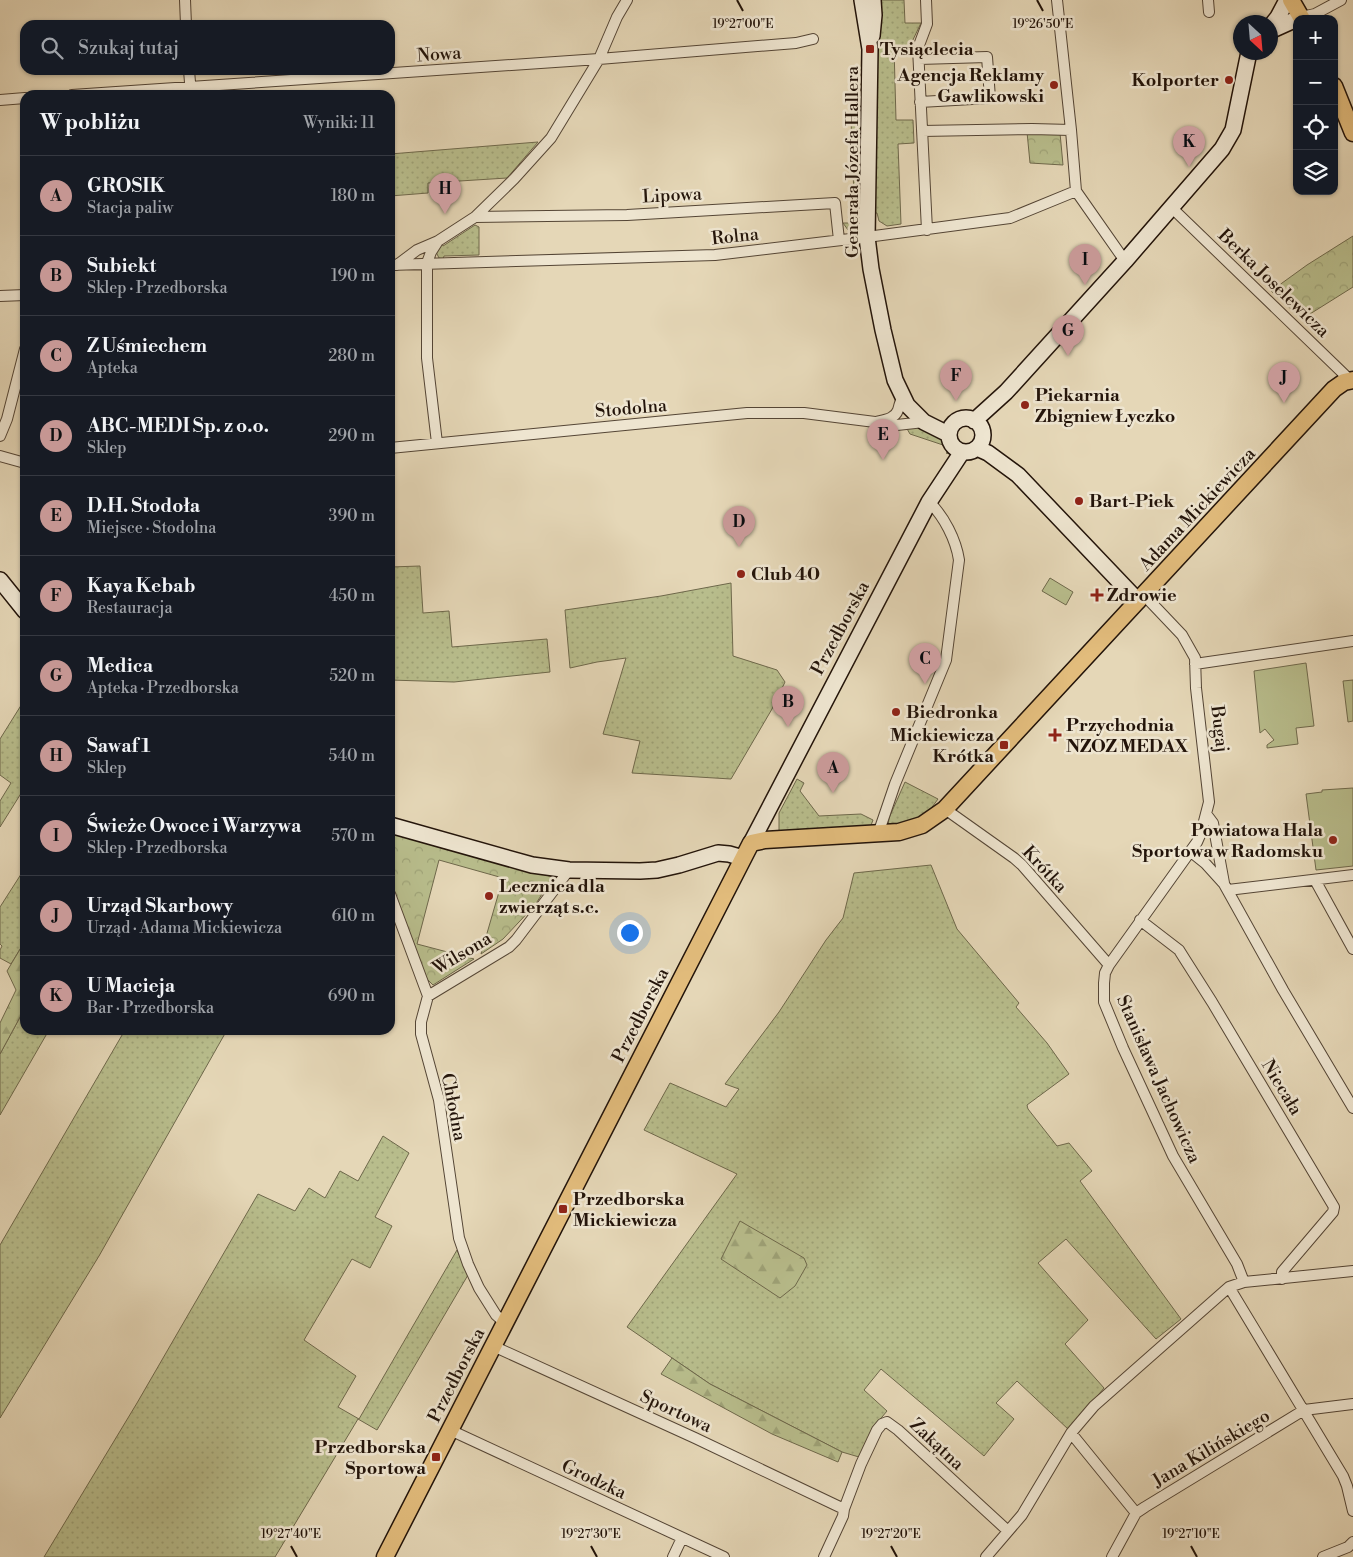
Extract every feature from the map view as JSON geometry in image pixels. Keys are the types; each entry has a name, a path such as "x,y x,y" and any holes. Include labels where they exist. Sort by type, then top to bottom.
{"main road":[{"path":"1291,0 1299,15"},
{"path":"1338,96 1353,133"},
{"name":"Adama Mickiewicza","path":"751,842 899,832 912,829 928,821 945,809 1334,389 1352,381"},
{"name":"Przedborska","path":"385,1557 751,842"}],"street":[{"path":"184,0 186,20"},
{"name":"Generała Józefa Hallera","path":"862,0 865,25 870,42 867,237 884,336 895,380 906,405 924,422 966,437"},
{"name":"Generała Józefa Hallera","path":"870,42 873,32 874,0"},
{"path":"926,0 928,24 918,48 927,230"},
{"path":"1057,0 1076,191 1125,261"},
{"path":"1208,0 1209,12"},
{"path":"1278,17 1287,0"},
{"path":"1312,15 1342,0"},
{"path":"395,264 475,217 514,179 551,138 599,59 617,17 627,1"},
{"path":"1278,26 1293,21"},
{"name":"Nowa","path":"204,90 796,43 813,39"},
{"path":"919,59 987,57 990,98 920,102"},
{"name":"Przedborska","path":"751,842 931,498 966,437 1125,261 1222,149 1233,130 1247,60"},
{"path":"189,75 191,90"},
{"path":"0,100 20,98"},
{"path":"922,131 1032,128 1071,130"},
{"name":"Rolna","path":"395,265 715,255 927,230 1010,218 1076,191"},
{"name":"Lipowa","path":"475,217 627,214 835,203 839,240"},
{"name":"Berka Joselewicza","path":"1171,207 1352,381"},
{"path":"437,443 427,358 426,263 438,240"},
{"path":"0,296 20,295"},
{"path":"0,436 20,367"},
{"path":"875,422 895,415 899,409 899,402 903,398 934,419 946,424 966,437"},
{"name":"Stodolna","path":"395,447 747,414 804,413 896,426 924,422"},
{"name":"Bugaj","path":"966,437 1001,453 1018,475 1141,598 1182,635 1192,651 1208,786 1209,802 1207,815 1213,823 1226,887"},
{"path":"0,456 20,461"},
{"path":"878,834 895,784 943,672 948,651 959,560 958,549 931,498"},
{"path":"0,580 20,605"},
{"path":"1195,664 1353,641"},
{"name":"Krótka","path":"945,809 1018,861 1109,965"},
{"name":"Stanisława Jachowicza","path":"1207,815 1201,833 1190,851 1109,965 1104,978 1104,1002 1173,1156 1237,1264 1244,1282"},
{"path":"395,825 532,865 569,870 657,870 718,853 743,858"},
{"name":"Bugaj","path":"1190,851 1205,863 1226,887 1283,990 1353,1108"},
{"name":"Wilsona","path":"428,996 509,947 569,870"},
{"path":"1226,887 1353,875"},
{"path":"1315,880 1353,948"},
{"path":"395,907 428,996"},
{"name":"Niecała","path":"1140,920 1178,950 1184,958 1334,1207 1333,1212 1282,1272 1282,1279"},
{"name":"Chłodna","path":"428,996 421,1022 421,1034 439,1100 459,1238 479,1288 496,1315 505,1323"},
{"path":"986,1557 1022,1515 1071,1433 1094,1406 1229,1287 1244,1282 1353,1271"},
{"path":"1229,1287 1343,1476 1353,1511"},
{"name":"Sportowa","path":"493,1346 696,1438 844,1508"},
{"name":"Jana Kilińskiego","path":"1112,1557 1136,1513 1304,1410 1353,1404"},
{"name":"Zakątna","path":"824,1557 843,1516 844,1508 861,1464 877,1430 882,1424 887,1422 1008,1531"},
{"name":"Grodzka","path":"450,1430 724,1557"},
{"path":"1071,1433 1136,1513"},
{"path":"674,1557 682,1538"},
{"path":"1323,1557 1348,1547 1353,1542"}],"green space":[{"path":"876,0 904,0 905,23 921,23 910,46 894,47 896,120 913,120 914,143 898,144 901,224 887,226 879,221 877,213 873,213"},
{"path":"862,118 860,221 855,228 848,230 843,223 855,223 851,119"},
{"path":"1027,132 1060,133 1063,165 1030,163"},
{"path":"538,142 507,178 428,183 428,193 395,196 395,154"},
{"path":"475,225 479,227 479,255 444,256 443,259 439,258 436,252 442,244 443,246"},
{"path":"1353,236 1353,287 1302,319 1271,291 1307,265"},
{"path":"919,425 946,440 947,454 946,446 910,434 906,427"},
{"path":"420,566 423,613 449,611 452,647 547,639 550,672 454,682 395,680 395,567"},
{"path":"1050,578 1073,592 1066,605 1042,591"},
{"path":"731,583 733,656 777,670 785,682 772,709 731,779 632,773 640,741 603,734 626,658 570,668 565,610 661,596"},
{"path":"1306,663 1314,726 1296,728 1298,744 1267,748 1267,745 1274,740 1265,729 1260,733 1254,671"},
{"path":"1353,680 1353,721 1348,722 1343,681"},
{"path":"20,707 20,795 0,827 0,801 11,783 0,775 0,739"},
{"path":"797,779 804,783 800,791 819,816 861,814 873,820 870,828 779,831 779,813"},
{"path":"905,782 938,799 927,814 916,821 888,827 889,818"},
{"name":"Powiatowa Hala Sportowa w Radomsku","path":"1353,788 1353,866 1316,870 1306,794 1322,792 1322,790"},
{"path":"395,834 553,877 535,905 503,939 481,954 503,878 439,860 417,944 474,959 433,985 426,978 395,895"},
{"path":"931,865 957,929 1019,1003 1016,1007 1047,1043 1069,1074 1027,1105 1028,1109 1057,1146 1069,1143 1092,1171 1080,1181 1181,1319 1156,1339 1066,1239 1038,1263 1088,1320 1065,1344 1104,1388 1069,1430 1017,1381 996,1403 1014,1419 984,1456 881,1369 864,1390 887,1411 872,1429 859,1457 842,1452 710,1384 627,1327 737,1174 644,1130 670,1083 726,1107 739,1089 725,1084 779,1012 826,940 843,918 854,873"},
{"path":"20,876 20,949 11,964 0,958 2,946 0,944 0,907"},
{"path":"20,949 20,1017 0,1054 0,1023 16,990 7,971"},
{"path":"20,1017 20,1035 46,1035 0,1115 0,1054"},
{"path":"122,1035 224,1035 99,1256 0,1418 0,1245"},
{"path":"383,1136 409,1153 375,1217 392,1226 370,1268 352,1259 304,1340 356,1376 338,1407 359,1419 457,1250 468,1275 377,1430 358,1419 275,1557 44,1557 137,1403 258,1194 295,1211 309,1188 325,1198 340,1171 358,1181"},
{"path":"740,1221 804,1258 807,1265 795,1286 780,1298 721,1259"},
{"path":"672,1358 710,1384 842,1452 838,1462 772,1434 661,1374"}],"place":[{"name":"Tysiąclecia","path":"870,49"},
{"name":"Kolporter","path":"1229,80"},
{"name":"Agencja Reklamy Gawlikowski","path":"1054,85"},
{"name":"U Macieja","path":"1189,167"},
{"name":"Sawaf 1","path":"445,214"},
{"name":"Świeże Owoce i Warzywa","path":"1085,285"},
{"name":"Medica","path":"1068,356"},
{"name":"Kaya Kebab","path":"956,401"},
{"name":"Urząd Skarbowy","path":"1284,403"},
{"name":"Piekarnia Zbigniew Łyczko","path":"1025,405"},
{"name":"D.H. Stodoła","path":"883,460"},
{"name":"Bart-Piek","path":"1079,501"},
{"name":"ABC-MEDI Sp. z o.o.","path":"739,547"},
{"name":"Club 40","path":"741,574"},
{"name":"Zdrowie","path":"1097,595"},
{"name":"Z Uśmiechem","path":"925,684"},
{"name":"Biedronka","path":"896,712"},
{"name":"Subiekt","path":"788,727"},
{"name":"Przychodnia NZOZ MEDAX","path":"1055,735"},
{"name":"Mickiewicza Krótka","path":"1004,745"},
{"name":"GROSIK","path":"833,793"},
{"name":"Powiatowa Hala Sportowa w Radomsku","path":"1333,840"},
{"name":"Lecznica dla zwierząt s.c.","path":"489,896"},
{"name":"Przedborska Mickiewicza","path":"563,1209"},
{"name":"Przedborska Sportowa","path":"436,1457"}]}
